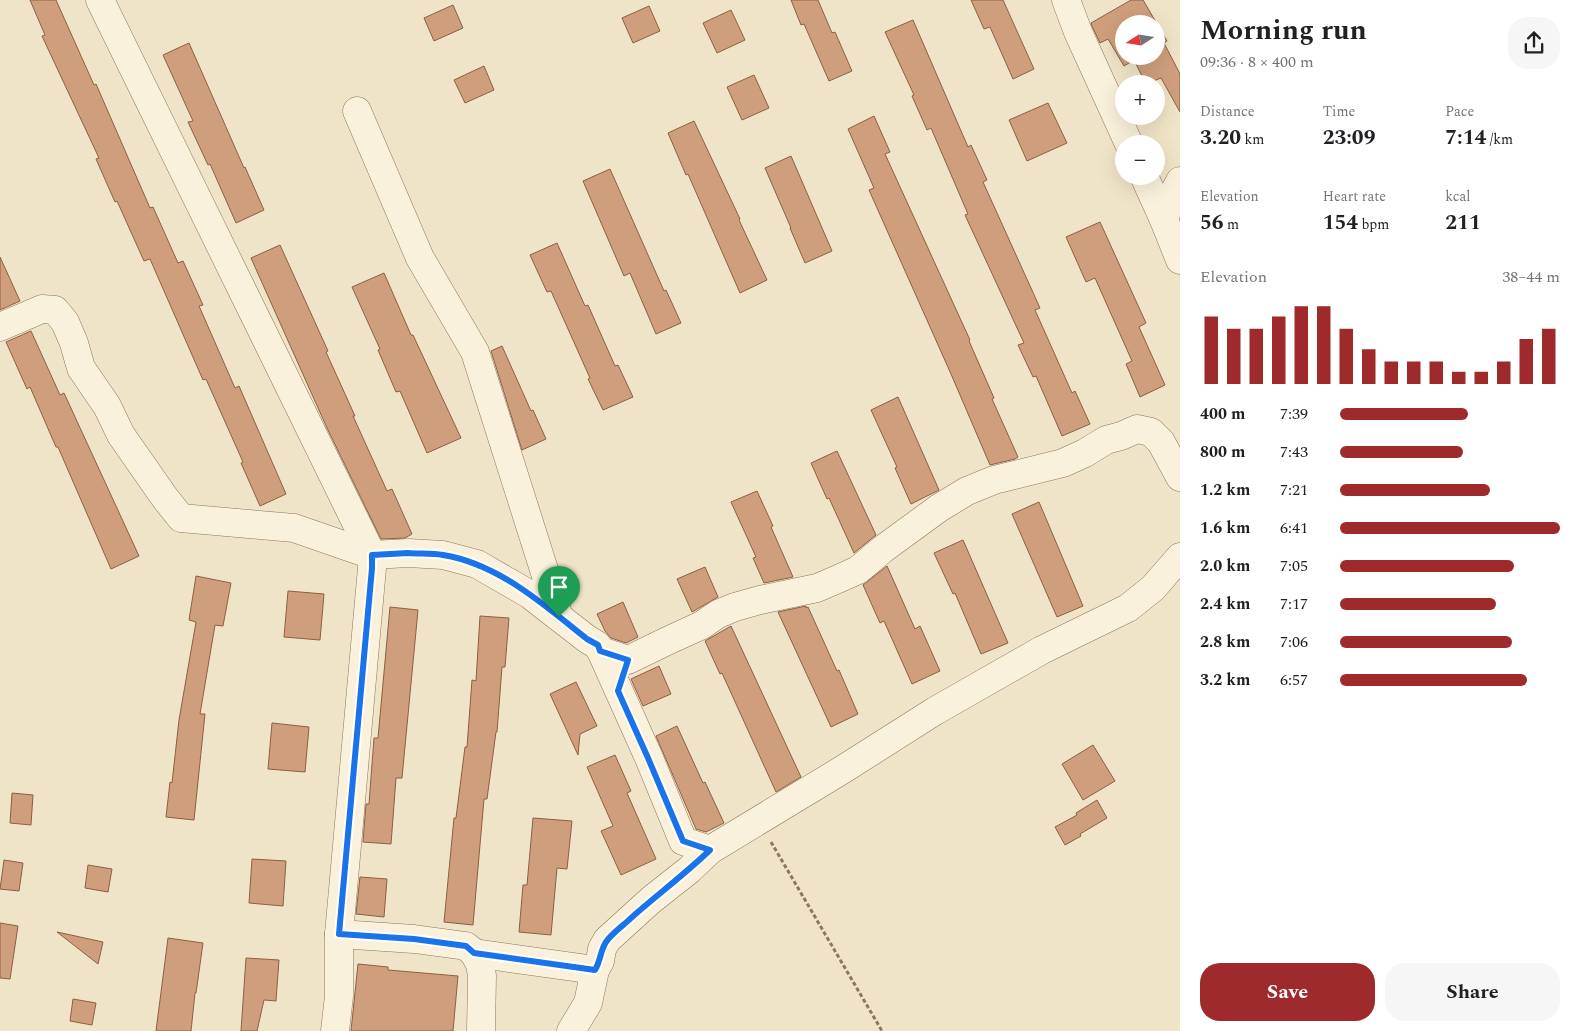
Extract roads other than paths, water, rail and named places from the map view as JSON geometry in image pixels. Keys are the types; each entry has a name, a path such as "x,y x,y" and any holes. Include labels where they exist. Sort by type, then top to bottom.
{"street":[{"path":"100,0 372,555 339,934 338,996 335,1031"},
{"path":"1066,0 1078,32 1125,135"},
{"path":"357,111 420,258 475,352 559,617"},
{"path":"1164,220 1172,196 1180,181"},
{"path":"1148,185 1180,260"},
{"path":"0,327 42,309 55,310 65,322 81,368 107,406 121,435 181,518 294,528 372,555 408,553 443,555 477,564 530,594 587,639 598,645 683,841 710,850"},
{"path":"600,651 628,660 702,626 718,614 735,607 817,588 858,570 939,508 967,491 994,480 1063,463 1085,453 1106,440 1137,429 1151,432 1161,442 1180,477"},
{"path":"572,1031 588,1003 595,970 607,940 710,850 842,770 935,710 1042,650 1128,608 1153,588 1180,557"},
{"path":"618,691 628,660"},
{"path":"339,934 414,939 466,946 474,953 480,964 482,976 481,1031"},
{"path":"474,953 595,970"}]}
